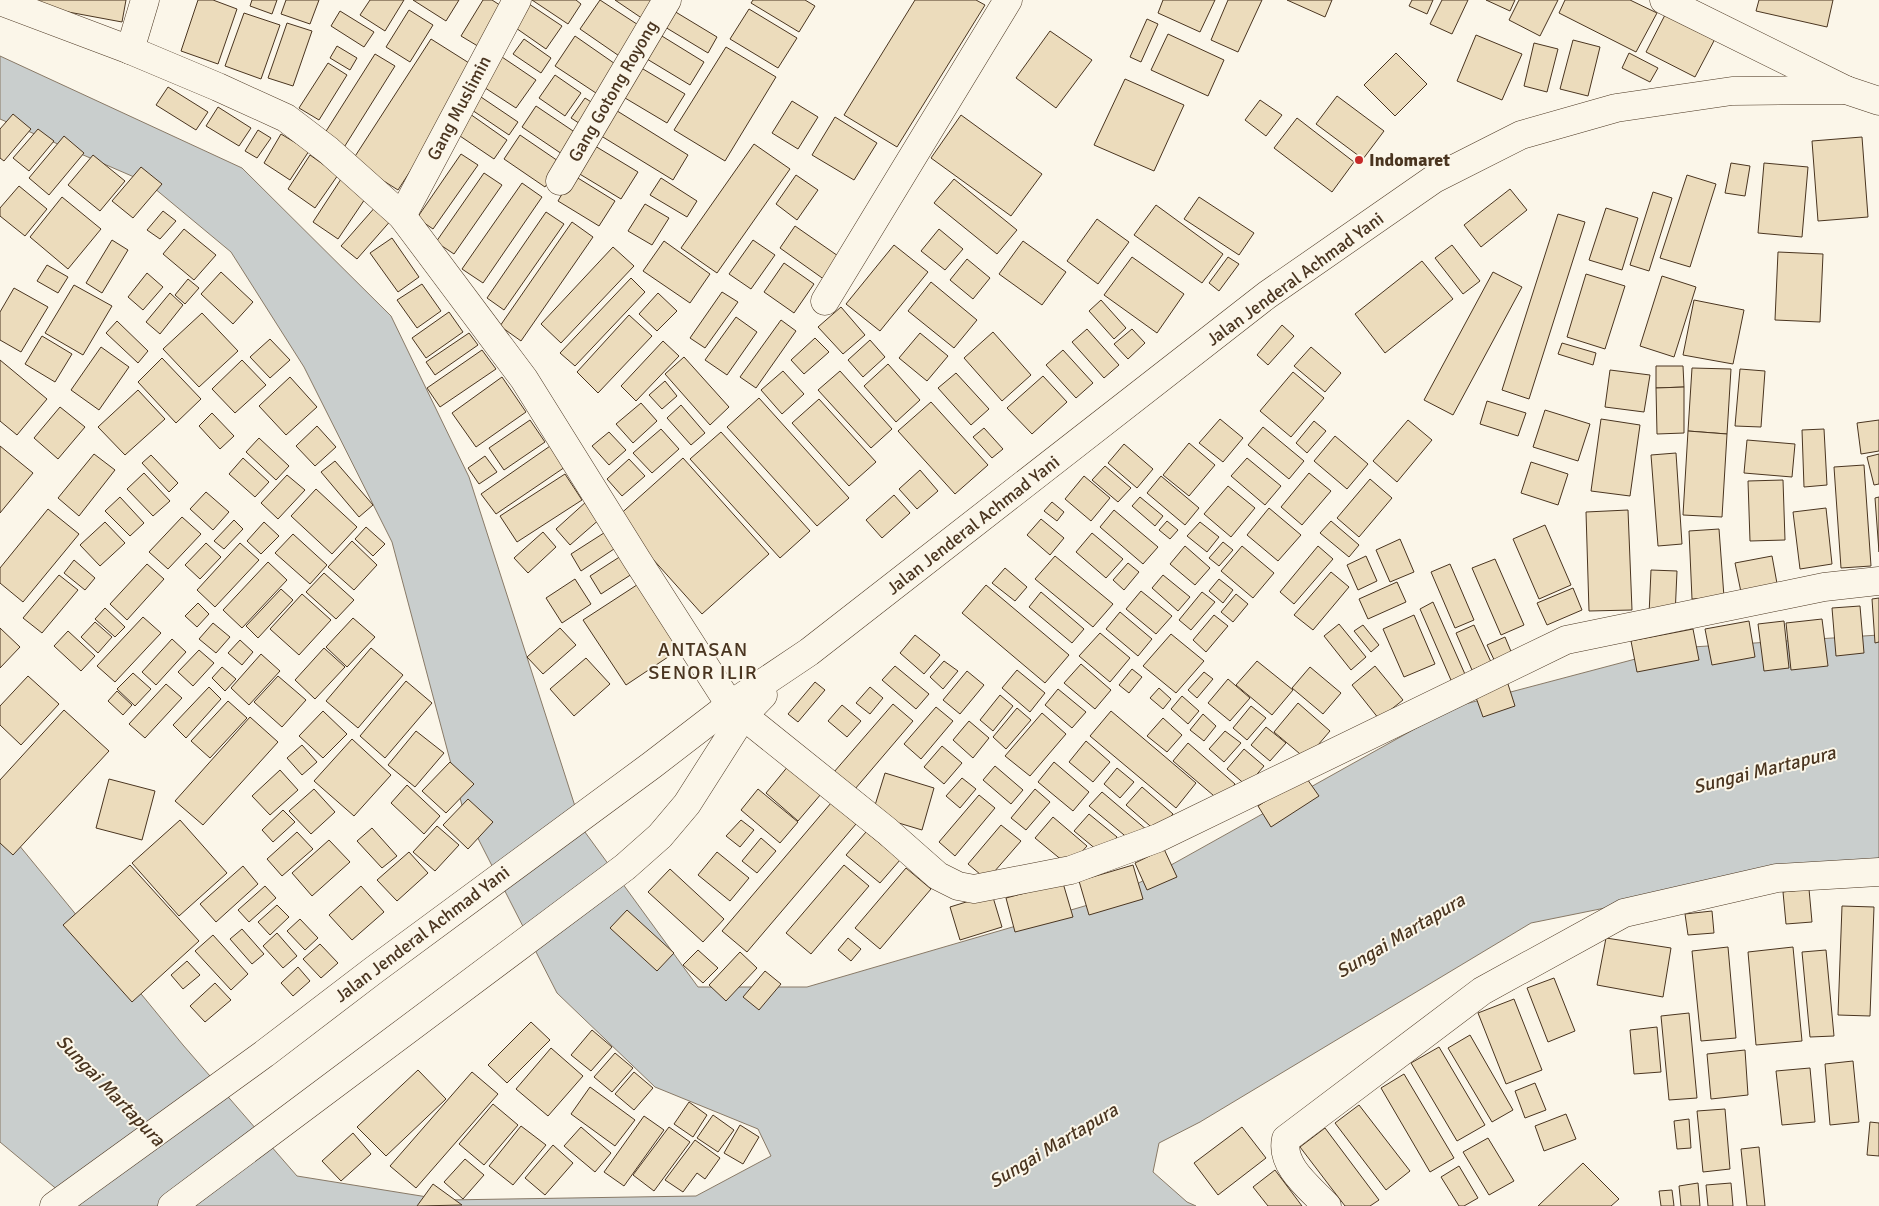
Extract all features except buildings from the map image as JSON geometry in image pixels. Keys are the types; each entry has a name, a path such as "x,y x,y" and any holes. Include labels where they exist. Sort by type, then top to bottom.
{"main road":[{"path":"130,50 145,0"},
{"name":"Gang Muslimin","path":"402,216 517,0"},
{"name":"Gang Gotong Royong","path":"560,181 667,0"},
{"path":"825,302 1008,0"},
{"path":"1664,0 1846,90"},
{"path":"0,1 130,50 286,118 328,150 402,216 524,379 637,560 737,711 811,768 938,876 958,886 974,889 1071,870 1158,838 1566,640 1824,586 1879,581"},
{"name":"Jalan Jenderal Achmad Yani","path":"54,1206 264,1054 374,970 652,765 737,711 791,664 809,652 1267,296 1434,179 1521,135 1616,108 1732,91 1846,90 1879,101"},
{"name":"Jalan Jenderal Achmad Yani","path":"172,1206 625,867 660,836 686,804 737,711"},
{"path":"1327,1206 1287,1159 1284,1149 1286,1139 1482,991 1624,913 1777,878 1879,872"}],"water":[{"name":"Sungai Martapura","path":"0,56 242,168 391,316 469,477 582,828 698,987 807,987 1112,898 1454,707 1677,648 1879,635 1879,874 1753,878 1531,923 1200,1122 1159,1143 1153,1172 1187,1202 1196,1206 77,1206 0,1142 0,822 183,1045 297,1176 446,1200 696,1196 771,1156 758,1129 655,1087 557,993 463,809 392,542 304,367 231,252 148,183 0,119"}],"place":[{"name":"Indomaret","path":"1359,160"}],"district":[{"name":"ANTASAN SENOR ILIR","path":"703,660"}]}
